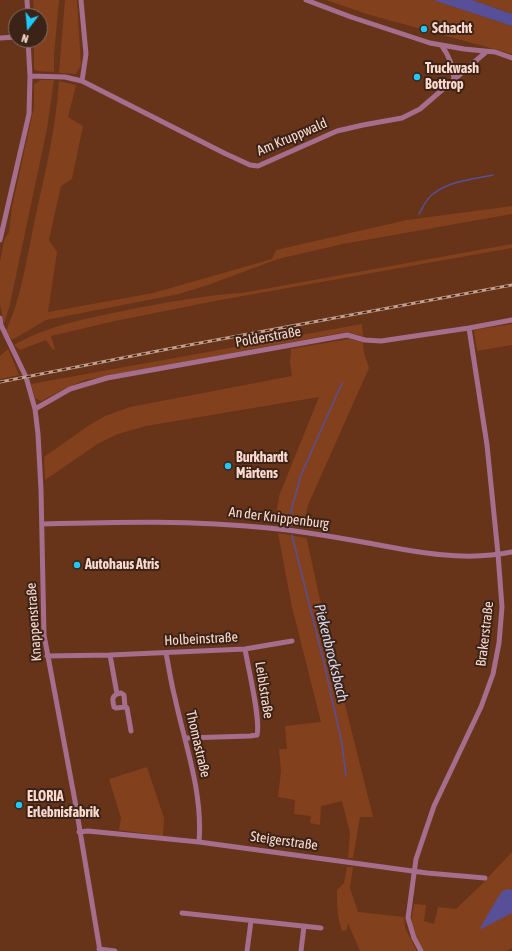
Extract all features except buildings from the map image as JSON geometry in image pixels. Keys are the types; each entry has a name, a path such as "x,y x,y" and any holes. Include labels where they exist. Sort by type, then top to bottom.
{"street":[{"path":"81,0 86,54 82,81"},
{"path":"306,0 351,17 430,43 442,46 495,52 512,58"},
{"path":"442,46 449,55 453,65 454,79"},
{"path":"0,238 29,114 30,76 28,48"},
{"name":"Am Kruppwald","path":"30,76 65,77 82,81 224,153 250,165 258,166 337,131 402,118 420,109 486,52"},
{"name":"Knappenstraße","path":"0,318 1,324 26,377 35,409 40,463 43,614 47,656 58,709 100,950"},
{"name":"Polderstraße","path":"35,409 70,389 107,378 347,335 365,340 381,340 469,328 512,320"},
{"name":"Brakerstraße","path":"421,951 414,938 408,918 413,870 434,806 480,707 493,674 499,643 502,607 487,445 469,328"},
{"name":"An der Knippenburg","path":"42,524 171,521 229,524 305,532 418,552 455,556 512,552"},
{"name":"Holbeinstraße","path":"47,656 110,655 245,649 292,641"},
{"name":"Leiblstraße","path":"186,738 257,735 258,726 256,710 245,649"},
{"name":"Thomastraße","path":"166,653 175,699 190,756 199,809 199,842"},
{"path":"110,655 117,694"},
{"path":"125,706 114,707 112,699 117,694 121,693 124,695 131,731"},
{"name":"Steigerstraße","path":"80,832 199,842 485,878"},
{"path":"182,913 200,917 321,928"},
{"path":"247,951 251,921"},
{"path":"301,951 304,926"},
{"path":"100,950 115,951"}],"shaded area":[{"path":"33,0 59,0 54,72 37,71 34,69 34,48 48,48 48,8 34,8"},
{"path":"65,0 77,0 81,65 76,74 59,73"},
{"path":"326,0 433,0 512,26 512,54 370,15"},
{"path":"433,0 472,0 512,14 512,26"},
{"path":"472,0 512,0 512,14 507,12"},
{"path":"41,80 54,80 47,129 10,304 4,324 0,304 0,262 4,240 9,232 12,207 34,107 34,84"},
{"path":"59,81 76,85 68,117 83,126 72,179 61,186 49,240 57,252 48,312 153,293 272,259 276,250 407,220 512,206 512,214 343,244 278,259 179,294 46,320 12,340 6,331 12,318 24,276 50,150 58,99"},
{"path":"512,244 512,248 215,301 115,321 51,336 55,349 53,350 46,340 20,350 14,345 55,327 83,319 127,310 198,297 242,293"},
{"path":"362,324 363,336 346,332 85,380 41,401 35,398 31,384"},
{"path":"512,324 512,345 477,351 474,330"},
{"path":"349,339 363,342 364,353 369,368 308,505 303,527 275,523 279,496 319,397 146,426 118,434 99,443 45,480 44,457 105,416 130,407 292,376 290,362 291,349"},
{"path":"8,349 19,375 0,379 0,356"},
{"path":"278,533 306,538 307,540 329,641 373,817 360,817 353,858 348,858 350,833 342,801 321,806 320,825 310,823 311,816 294,814 295,800 278,797 281,771 279,749 287,749 285,726 321,722 292,607"},
{"path":"147,767 164,818 163,836 119,830 121,818 109,779"},
{"path":"512,852 512,948 506,951 424,951 416,938 411,922 414,904 426,905 424,921 434,924 438,907 456,909"},
{"path":"347,867 353,867 350,888 358,912 404,917 405,928 417,951 360,951 348,923 347,930 342,931 338,916 337,890 344,883"},
{"path":"504,890 512,890 512,913 481,929 480,928 500,894"}],"waterway":[{"path":"419,214 428,198 446,186 462,181 493,175"},
{"name":"Piekenbrocksbach","path":"292,526 291,511 301,475 342,383"},
{"name":"Piekenbrocksbach","path":"292,535 324,663 342,744 346,776"}],"railway":[{"path":"0,382 173,348 512,285"}],"place":[{"name":"Schacht","path":"424,29"},
{"name":"Truckwash Bottrop","path":"417,77"},
{"name":"Burkhardt Märtens","path":"228,466"},
{"name":"Autohaus Atris","path":"77,565"},
{"name":"ELORIA Erlebnisfabrik","path":"19,805"}]}
